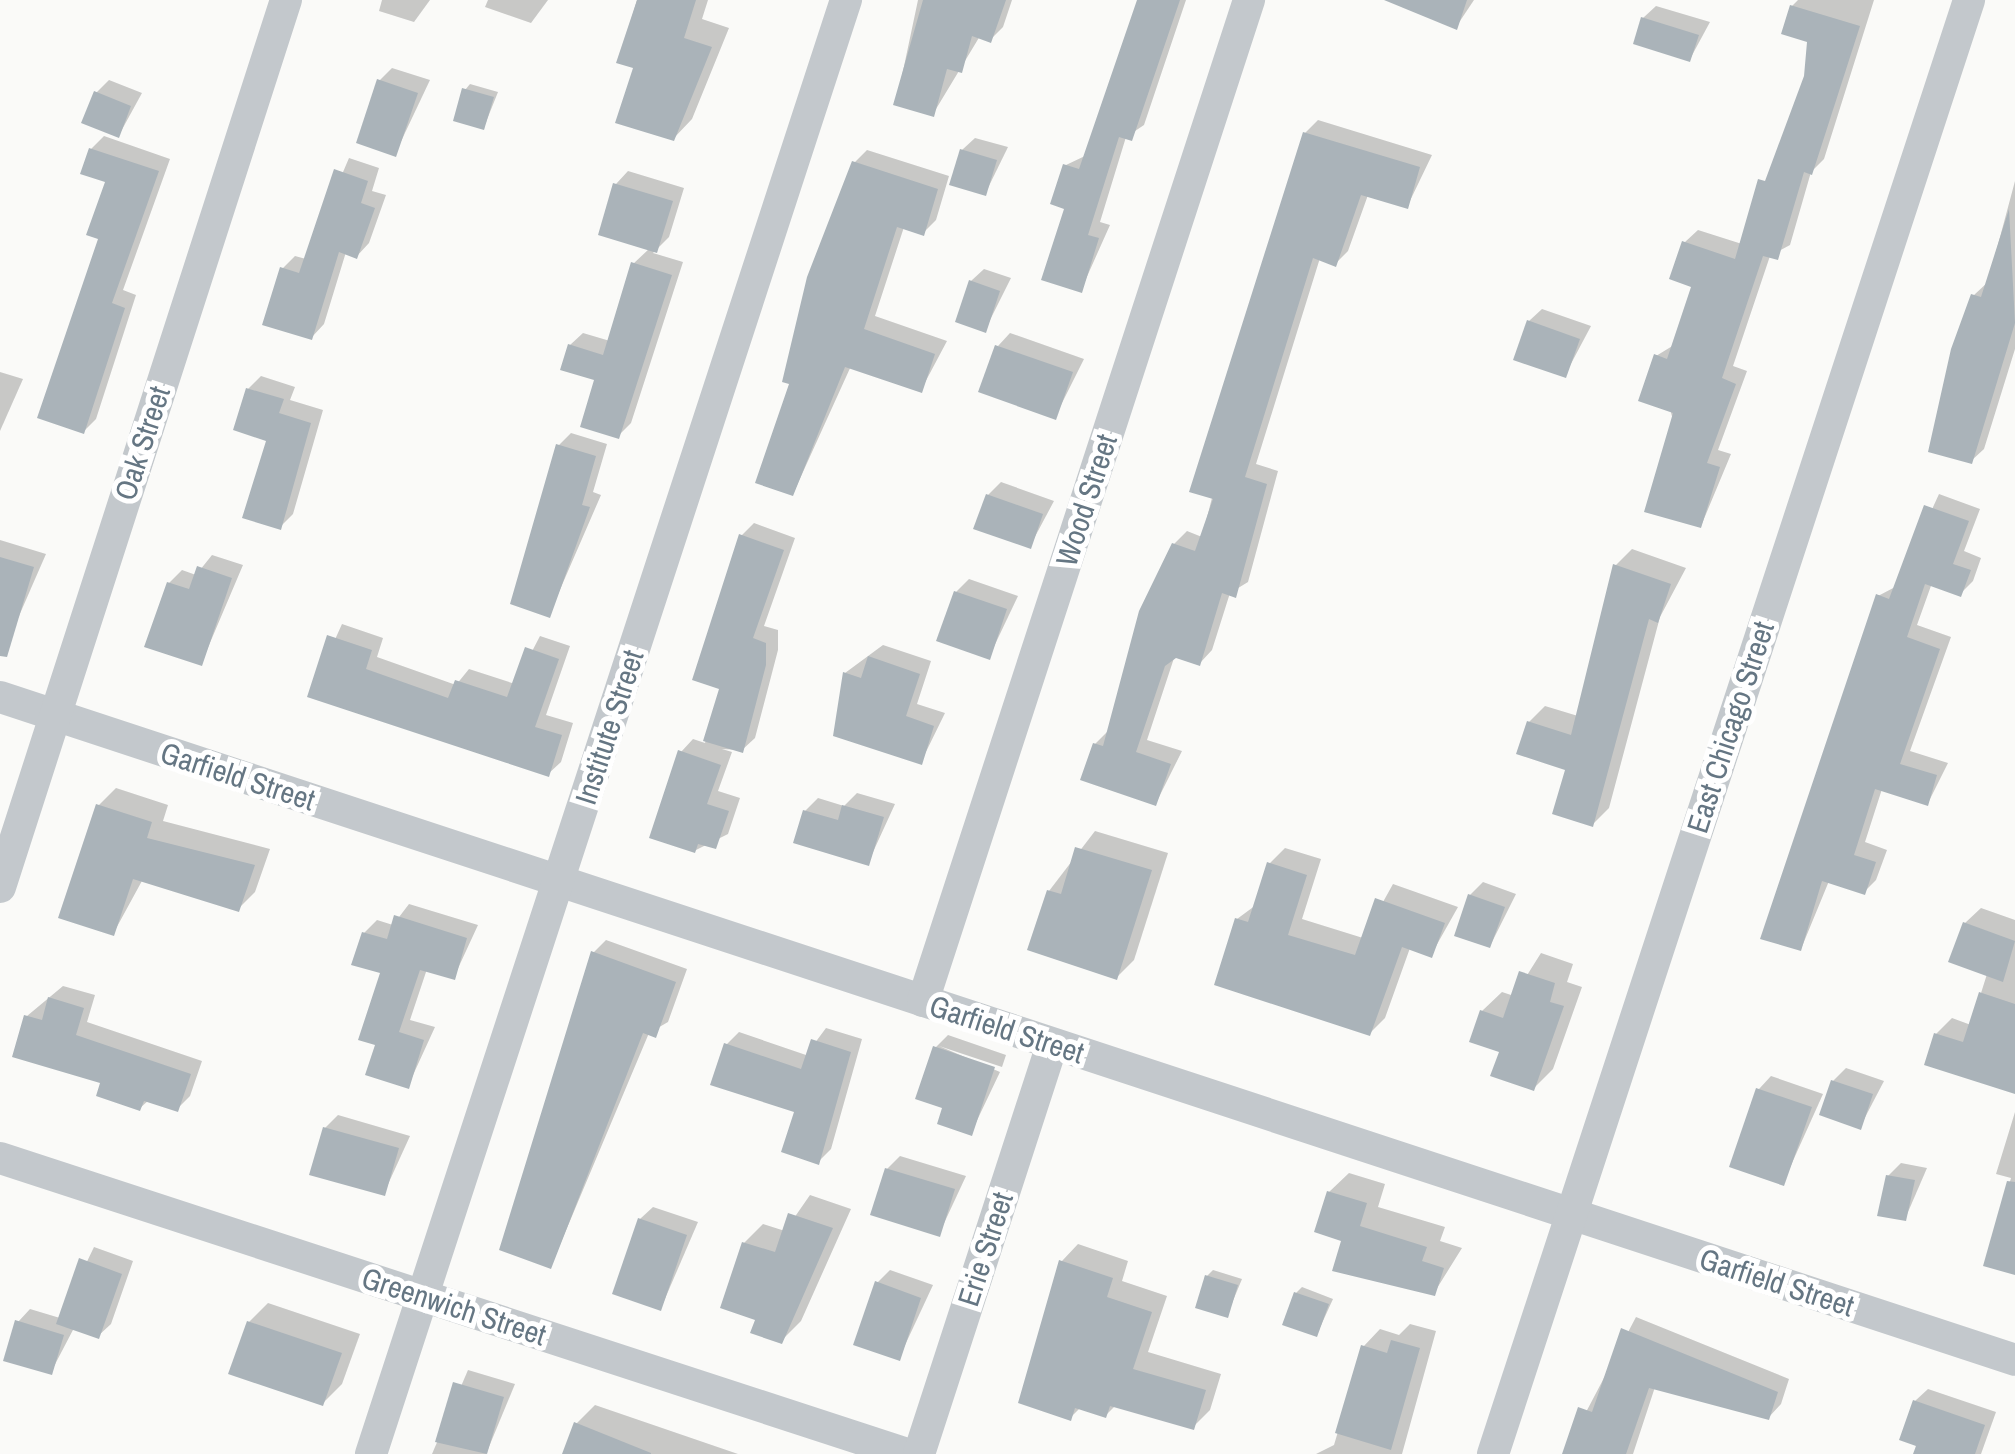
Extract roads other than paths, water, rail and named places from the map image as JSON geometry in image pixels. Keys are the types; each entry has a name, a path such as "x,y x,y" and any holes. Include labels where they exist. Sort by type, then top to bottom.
{"street":[{"name":"Oak Street","path":"0,887 286,0"},
{"name":"Institute Street","path":"371,1454 846,0"},
{"name":"Wood Street","path":"922,1001 1249,0"},
{"name":"East Chicago Street","path":"1493,1454 1968,0"},
{"name":"Garfield Street","path":"0,697 2015,1360"},
{"name":"Erie Street","path":"918,1454 1052,1044"},
{"name":"Greenwich Street","path":"0,1158 907,1454"}]}
